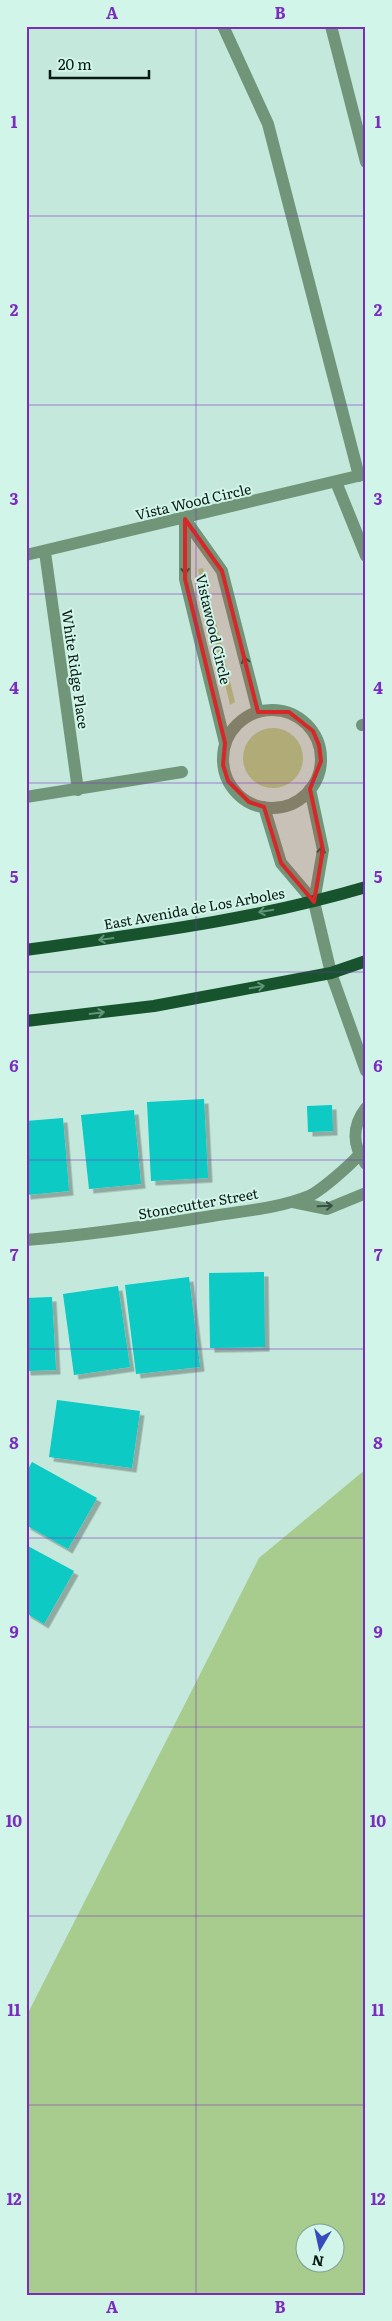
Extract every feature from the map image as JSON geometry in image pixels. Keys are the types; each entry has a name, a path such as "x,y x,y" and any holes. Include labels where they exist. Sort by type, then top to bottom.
{"main road":[{"name":"East Avenida de Los Arboles","path":"26,950 151,932 314,902 366,887"},
{"path":"26,1021 154,1006 331,973 366,961"}],"street":[{"path":"223,26 268,124 362,475"},
{"path":"331,26 366,162"},
{"name":"Vista Wood Circle","path":"26,555 362,475"},
{"path":"336,482 366,556"},
{"name":"Vistawood Circle","path":"185,518 222,571 258,712"},
{"name":"Vistawood Circle","path":"185,518 185,579 225,743 223,765 228,781 237,793 249,802 264,807"},
{"name":"White Ridge Place","path":"45,552 78,790"},
{"path":"225,743 235,726 245,717 258,712 273,710 289,712 302,720 313,731 319,746 321,761 318,776 310,789 301,798 290,804 264,807 281,863 314,902"},
{"path":"26,797 182,772"},
{"path":"310,789 323,850 314,902 331,973 366,1071"},
{"name":"Stonecutter Street","path":"26,1240 96,1235 241,1212 290,1202 311,1195 351,1163 362,1159 355,1142 355,1129 359,1116 366,1108"},
{"path":"290,1202 327,1208 366,1193"}],"highlighted area":[{"path":"185,519 222,571 258,712 289,712 313,731 319,745 321,761 310,789 323,850 314,902 281,863 264,807 249,802 228,781 223,765 225,743 185,579"}],"green space":[{"path":"203,568 235,702 230,705 198,569"},
{"path":"273,728 290,733 298,741 303,758 298,775 290,783 273,788 256,783 248,775 243,758 248,741 256,733"},
{"path":"366,1469 366,2295 26,2295 26,2017 259,1558"}],"building":[{"path":"204,1099 208,1178 151,1181 147,1102"},
{"path":"332,1105 333,1131 308,1132 307,1106"},
{"path":"134,1110 141,1184 89,1189 81,1115"},
{"path":"63,1118 69,1191 26,1195 26,1121"},
{"path":"264,1272 265,1347 210,1348 209,1273"},
{"path":"189,1277 200,1367 136,1374 125,1285"},
{"path":"118,1286 130,1367 74,1375 63,1294"},
{"path":"52,1297 56,1370 26,1371 26,1298"},
{"path":"57,1400 140,1411 132,1468 49,1457"},
{"path":"32,1462 97,1498 68,1549 26,1525 26,1473"},
{"path":"26,1545 74,1571 44,1624 26,1613"}]}
